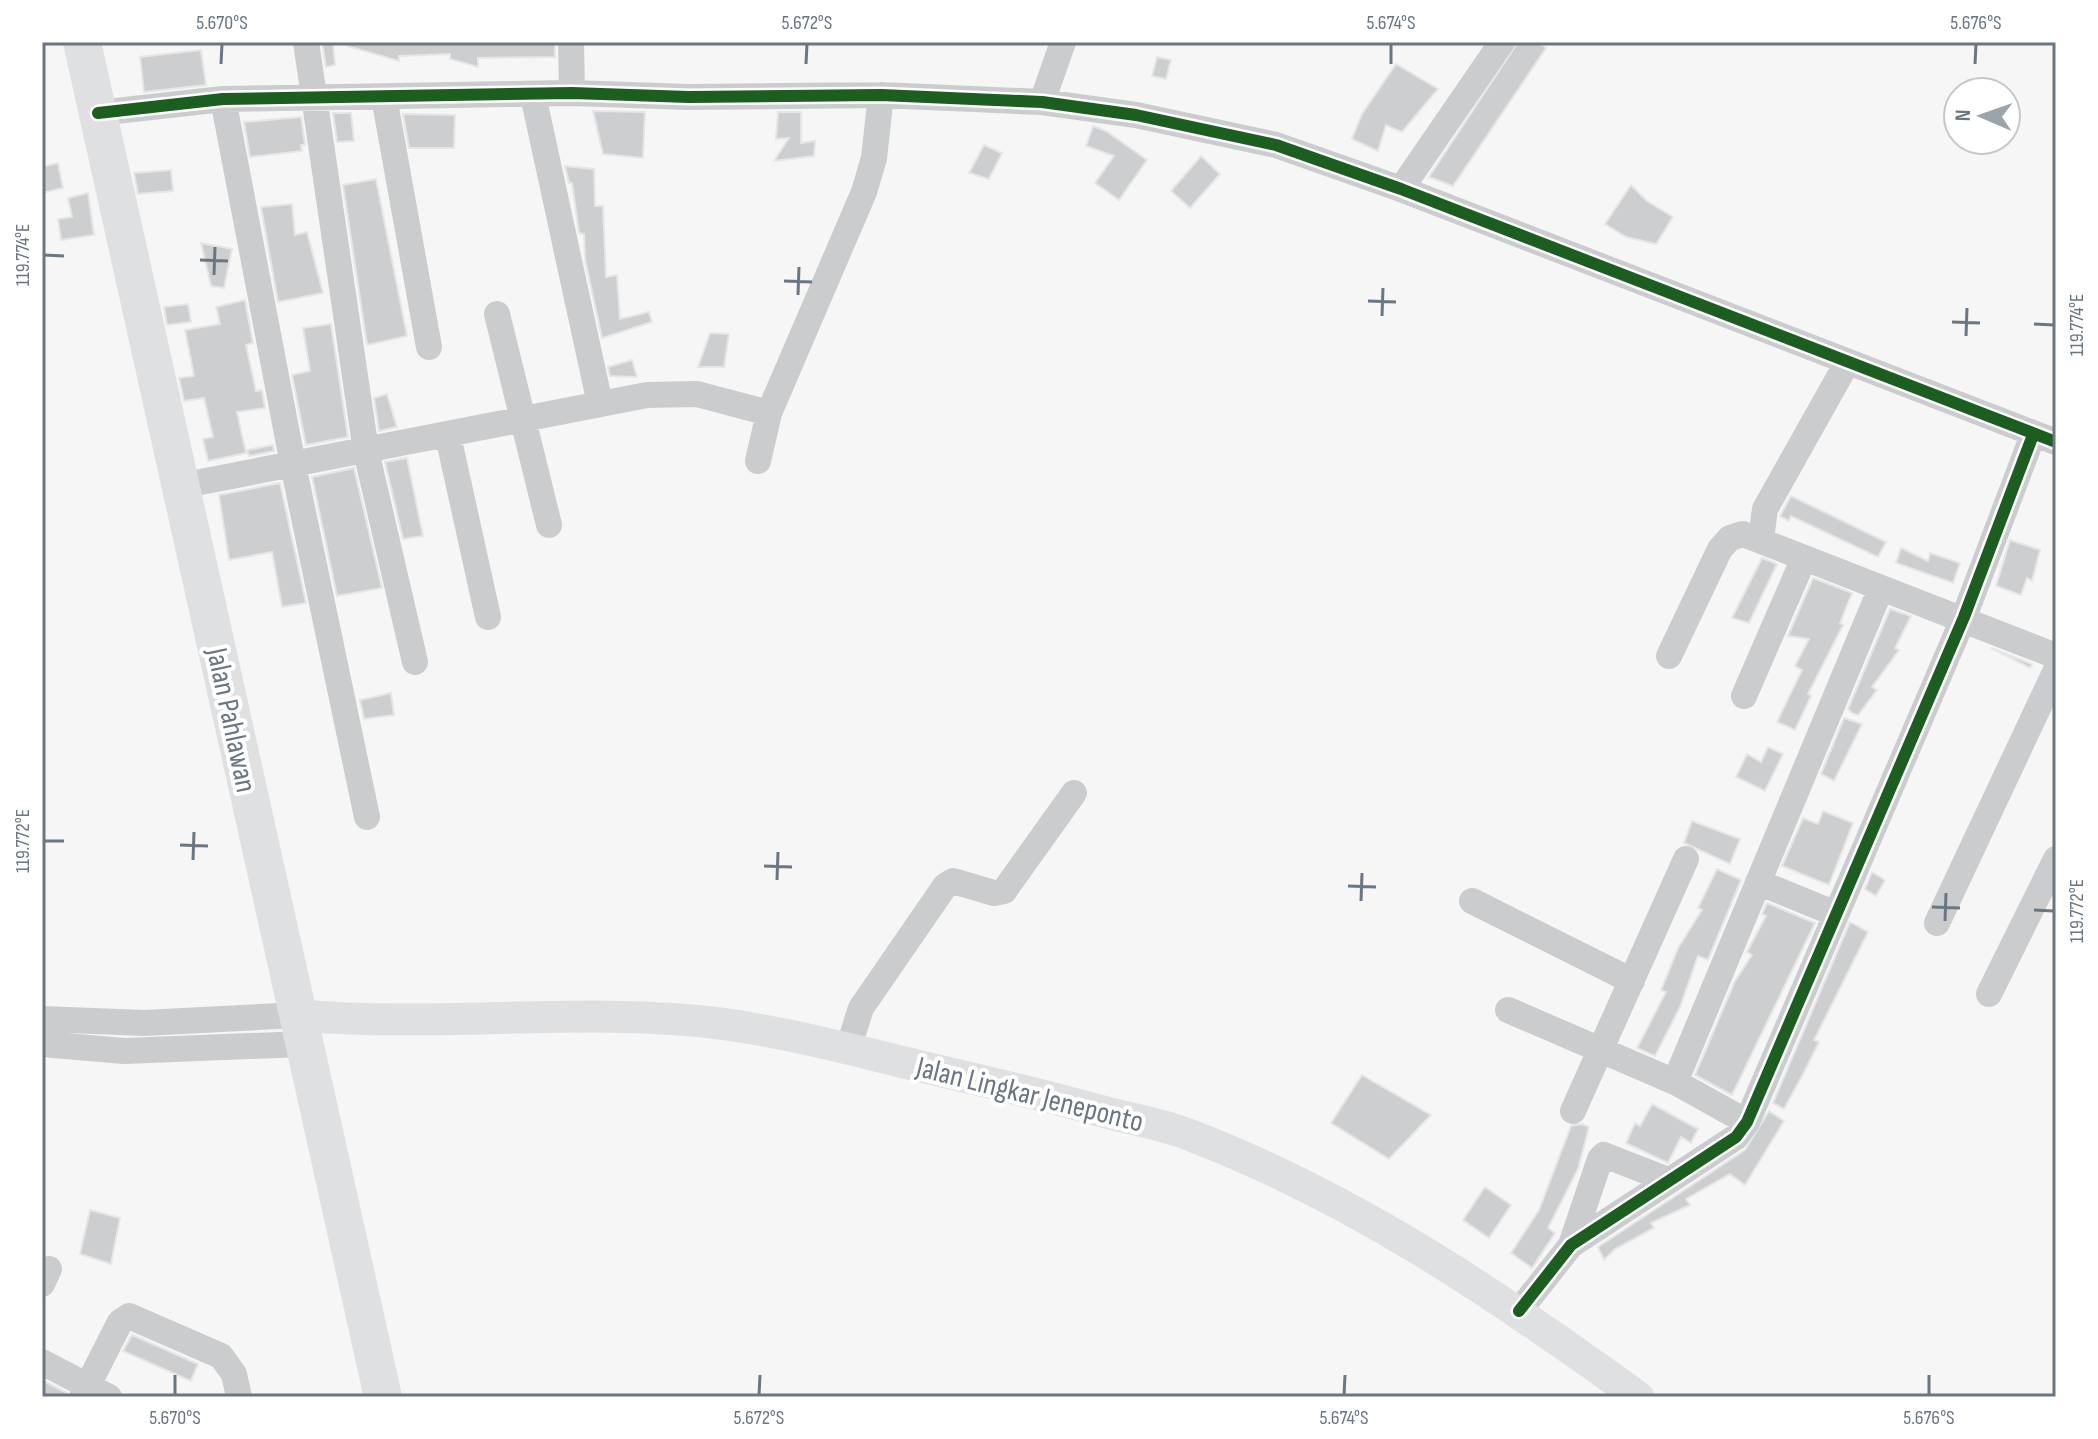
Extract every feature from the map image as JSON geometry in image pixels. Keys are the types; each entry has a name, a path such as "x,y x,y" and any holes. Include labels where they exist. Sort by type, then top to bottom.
{"highway":[{"name":"Jalan Pahlawan","path":"82,42 383,1397"}],"main road":[{"name":"Jalan Lingkar Jeneponto","path":"300,1030 353,1021 522,1018 700,1021 848,1049 1026,1090 1183,1133 1292,1177 1519,1311 1638,1397"}],"street":[{"path":"306,42 311,97 366,451 415,662"},
{"path":"571,42 572,93"},
{"path":"1042,102 1063,42"},
{"path":"1401,189 1502,42"},
{"path":"98,113 223,99 572,93 689,97 881,95 1042,102 1218,130 1276,145 1401,189 2045,438 1964,617 1747,1122 1736,1137 1571,1245 1519,1311"},
{"path":"533,95 600,404"},
{"path":"758,461 769,413 864,192 874,158 881,95"},
{"path":"384,97 429,347"},
{"path":"223,99 293,465 367,817"},
{"path":"497,314 549,525"},
{"path":"1761,539 1765,509 1847,363"},
{"path":"180,486 647,395 697,394 769,413"},
{"path":"448,436 488,617"},
{"path":"1669,656 1720,549 1730,538 1743,534 1964,617 2056,656"},
{"path":"1744,696 1804,558"},
{"path":"1675,1082 1881,588"},
{"path":"1937,923 2056,670"},
{"path":"848,1049 861,1008 945,886 953,881 994,893 1004,891 1074,793"},
{"path":"1573,1111 1686,859"},
{"path":"1989,994 2056,859"},
{"path":"1758,882 1836,914"},
{"path":"1472,901 1632,981"},
{"path":"1508,1010 1675,1082 1747,1122"},
{"path":"42,1019 300,1030"},
{"path":"42,1044 124,1051 300,1030"},
{"path":"1571,1245 1604,1155 1668,1180"},
{"path":"42,1362 93,1393 120,1322 135,1317 221,1356 234,1374 239,1397"}],"building":[{"path":"322,42 333,42 335,65 326,67"},
{"path":"347,42 555,42 555,57 478,58 478,67 450,59 450,54 399,56 399,61 347,46"},
{"path":"1518,42 1537,42 1546,48 1453,186 1429,177"},
{"path":"201,50 206,85 144,92 140,57"},
{"path":"1157,57 1171,60 1166,79 1152,76"},
{"path":"1396,64 1438,89 1402,132 1386,125 1378,151 1352,139 1362,114"},
{"path":"593,111 645,112 643,158 603,154"},
{"path":"778,112 801,112 801,143 815,141 814,156 774,161 789,138 776,139"},
{"path":"333,113 351,113 354,141 337,142"},
{"path":"403,114 455,115 454,148 409,148"},
{"path":"301,117 305,145 301,145 302,151 250,157 244,122"},
{"path":"1093,126 1106,131 1147,160 1119,200 1095,183 1114,156 1086,146"},
{"path":"984,145 1002,153 989,179 969,173"},
{"path":"1201,156 1220,174 1190,208 1171,191"},
{"path":"58,163 63,188 42,193 42,167"},
{"path":"565,166 594,169 595,206 603,206 606,277 617,275 620,319 649,312 652,322 602,338 585,259 584,234 579,233 572,183 569,183"},
{"path":"171,170 173,191 138,194 134,173"},
{"path":"376,179 407,336 367,345 343,185"},
{"path":"1631,185 1647,201 1673,217 1656,244 1626,237 1605,224"},
{"path":"88,193 94,235 61,240 58,219 72,217 68,198"},
{"path":"292,204 295,235 307,232 323,293 278,302 261,207"},
{"path":"201,243 232,249 224,288 211,286"},
{"path":"245,300 253,343 246,345 256,391 262,390 265,408 237,412 246,453 208,461 203,439 213,437 204,398 184,401 179,378 194,376 185,330 220,324 216,307"},
{"path":"188,304 191,322 167,325 164,307"},
{"path":"331,324 348,437 306,445 292,375 310,371 303,328"},
{"path":"710,333 729,334 724,367 698,367"},
{"path":"632,360 637,377 610,376 608,367"},
{"path":"387,394 397,427 379,431 374,398"},
{"path":"273,445 274,451 249,456 247,450"},
{"path":"407,458 423,536 403,539 385,462"},
{"path":"354,468 382,588 337,596 312,477"},
{"path":"280,483 306,603 282,607 272,552 229,560 219,495"},
{"path":"1791,496 1886,542 1878,557 1791,516 1789,521 1780,516"},
{"path":"2010,540 2040,550 2032,581 2027,578 2021,595 1996,586"},
{"path":"1901,548 1928,561 1930,553 1960,563 1953,583 1896,563"},
{"path":"1762,558 1777,564 1749,623 1732,618"},
{"path":"1813,578 1852,593 1840,623 1843,625 1808,694 1811,696 1795,730 1777,722 1802,670 1795,666 1809,639 1788,636"},
{"path":"1890,609 1911,616 1895,648 1899,650 1872,687 1877,690 1858,715 1852,713 1848,709"},
{"path":"1991,648 2032,664 2030,668"},
{"path":"391,693 394,715 364,719 360,700"},
{"path":"1844,718 1862,724 1834,781 1821,774"},
{"path":"1768,747 1783,754 1765,791 1736,777 1747,754 1761,762"},
{"path":"1823,811 1853,823 1829,885 1782,866 1803,818 1818,824"},
{"path":"1692,821 1740,839 1730,864 1684,843"},
{"path":"1717,869 1741,880 1708,960 1698,956 1680,1007 1655,1056 1637,1048 1666,992 1661,990 1678,948 1702,910 1698,908"},
{"path":"1872,872 1885,880 1876,896 1865,889"},
{"path":"1767,903 1815,923 1732,1095 1695,1075 1735,981 1752,955 1747,952 1766,916 1762,914"},
{"path":"1850,922 1868,932 1814,1040 1819,1042 1784,1109 1773,1103"},
{"path":"1362,1075 1431,1115 1389,1159 1331,1123"},
{"path":"1652,1104 1698,1129 1691,1143 1681,1137 1668,1163 1626,1143 1635,1123 1640,1126"},
{"path":"1769,1111 1784,1121 1745,1185 1730,1174 1686,1199 1690,1205 1651,1223 1654,1228 1615,1249 1604,1260 1598,1247 1745,1150"},
{"path":"1582,1124 1589,1127 1578,1169 1548,1228 1555,1233 1532,1268 1511,1253 1539,1210 1571,1126"},
{"path":"1485,1187 1511,1205 1489,1238 1463,1220"},
{"path":"90,1210 120,1218 111,1264 80,1254"},
{"path":"132,1335 198,1364 191,1381 123,1351"},
{"path":"42,1380 67,1393 66,1397 42,1397"}],"cycle path":[{"path":"98,113 223,99 572,93 689,97 881,95 1042,102 1136,115 1276,145 1401,189 2056,442"},
{"path":"1519,1311 1571,1245 1736,1137 1747,1122 1964,617 2033,435"}]}
